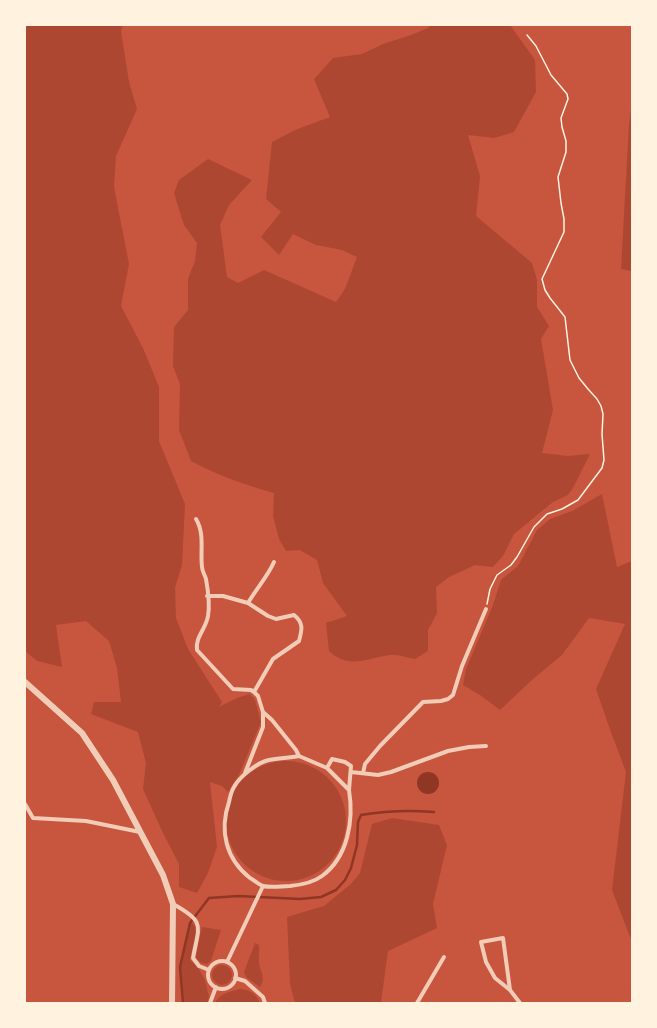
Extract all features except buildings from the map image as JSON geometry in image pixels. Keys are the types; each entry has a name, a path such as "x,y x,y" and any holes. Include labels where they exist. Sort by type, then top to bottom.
{"street":[{"path":"196,519 200,527 202,568 206,579 208,618 198,638 196,644 197,650 233,689 251,690 254,692 258,696 263,712 263,727 245,774"},
{"path":"248,602 260,583 270,572 274,562"},
{"path":"207,596 223,596 248,602 268,616 276,619 294,615 300,620 302,629 299,641 274,659 254,692"},
{"path":"363,773 365,764 380,746 423,702 440,701 448,699 453,695 462,666 486,610"},
{"path":"25,682 82,733 113,780 163,875 173,904 172,1003"},
{"path":"263,712 272,720 296,750 299,756"},
{"path":"351,772 378,775 391,772 448,751 469,747 486,746"},
{"path":"327,768 332,760 345,762 351,766 349,790 351,811 346,843 342,853 331,868 321,877 310,882 280,887 263,886 244,872 234,862 228,851 225,841 225,826 227,807 234,787 245,774 268,760 299,756 327,768 349,790"},
{"path":"25,804 33,818 86,821 140,832"},
{"path":"227,962 263,886"},
{"path":"173,904 190,915 196,921 199,932 193,958 200,966 209,970"},
{"path":"510,990 503,938 480,942 486,962 496,978 510,990 520,1003"},
{"path":"417,1003 444,957"},
{"path":"218,962 227,962 234,969 235,978 231,985 220,988 212,985 208,978 211,966 218,962"},
{"path":"235,978 245,981 263,997 265,1003"},
{"path":"210,1003 216,987"}],"path":[{"path":"486,610 490,589 497,575 511,565 518,557 534,527 547,514 562,509 578,500 602,468 604,460 602,434 604,414 597,399 579,378 570,360 565,318 545,290 542,279 564,232 564,219 558,177 566,152 566,141 561,118 568,99 567,94 551,74 536,46 527,35"}],"shaded area":[{"path":"25,25 123,25 121,31 129,82 137,109 116,156 114,187 129,264 121,306 143,348 159,387 159,441 185,504 182,565 175,588 176,618 188,649 222,702 219,707 237,698 250,694 255,700 261,722 239,775 228,792 222,786 210,782 217,847 208,873 197,893 179,887 179,864 143,789 146,763 138,732 91,714 94,702 121,702 117,668 109,641 86,621 56,625 62,667 37,661 25,651"},
{"path":"430,25 510,25 535,60 536,92 514,132 494,138 468,135 480,176 476,216 532,263 537,280 537,307 549,326 541,339 553,410 542,453 568,456 590,454 568,495 553,502 514,534 503,556 493,567 475,565 449,577 436,587 437,613 428,630 428,651 415,659 393,655 351,661 336,657 329,651 326,623 347,616 323,583 317,560 300,550 286,551 279,539 273,516 274,493 231,479 191,461 179,430 180,384 173,366 174,327 188,310 188,279 195,261 197,243 184,225 174,193 179,180 208,159 252,180 229,205 220,225 227,277 238,283 264,270 336,302 345,289 357,257 342,250 316,245 293,234 279,255 261,237 281,212 266,199 272,142 295,130 330,117 314,79 333,58 362,54 383,44 428,28"},
{"path":"632,104 632,271 621,269 629,125"},
{"path":"602,494 617,567 632,561 632,942 612,890 626,772 596,689 625,624 589,618 562,655 533,679 500,710 480,695 463,685 466,669 493,605 501,580 518,566 537,530 550,519 572,511"},
{"path":"286,761 298,762 309,766 319,771 328,779 336,788 341,798 345,809 345,833 341,844 336,854 328,863 319,871 309,876 298,880 286,881 274,880 263,876 253,871 244,863 236,854 231,844 227,833 226,821 227,809 231,798 236,788 244,779 253,771 263,766 274,762"},
{"path":"428,772 436,775 439,783 436,791 428,794 420,791 417,783 420,775"},
{"path":"392,818 439,825 447,845 433,904 437,928 388,951 380,1003 295,1003 290,984 287,917 324,906 351,884 360,873 372,824"},
{"path":"190,923 197,928 190,960 199,969 205,980 209,997 207,1003 184,1003 181,967"},
{"path":"202,927 221,930 211,961 207,964 201,963 196,958"},
{"path":"255,943 259,945 259,965 263,977 260,987 246,977 244,972"},
{"path":"218,965 226,965 232,971 232,979 226,985 218,985 212,979 212,971"},
{"path":"240,989 253,993 260,1003 215,1003 223,995"}],"waterway":[{"path":"183,1003 180,967 190,923 209,898 238,896 300,899 321,897 336,890 345,880 351,868 357,845 358,822 361,815 397,811 434,812"}]}
